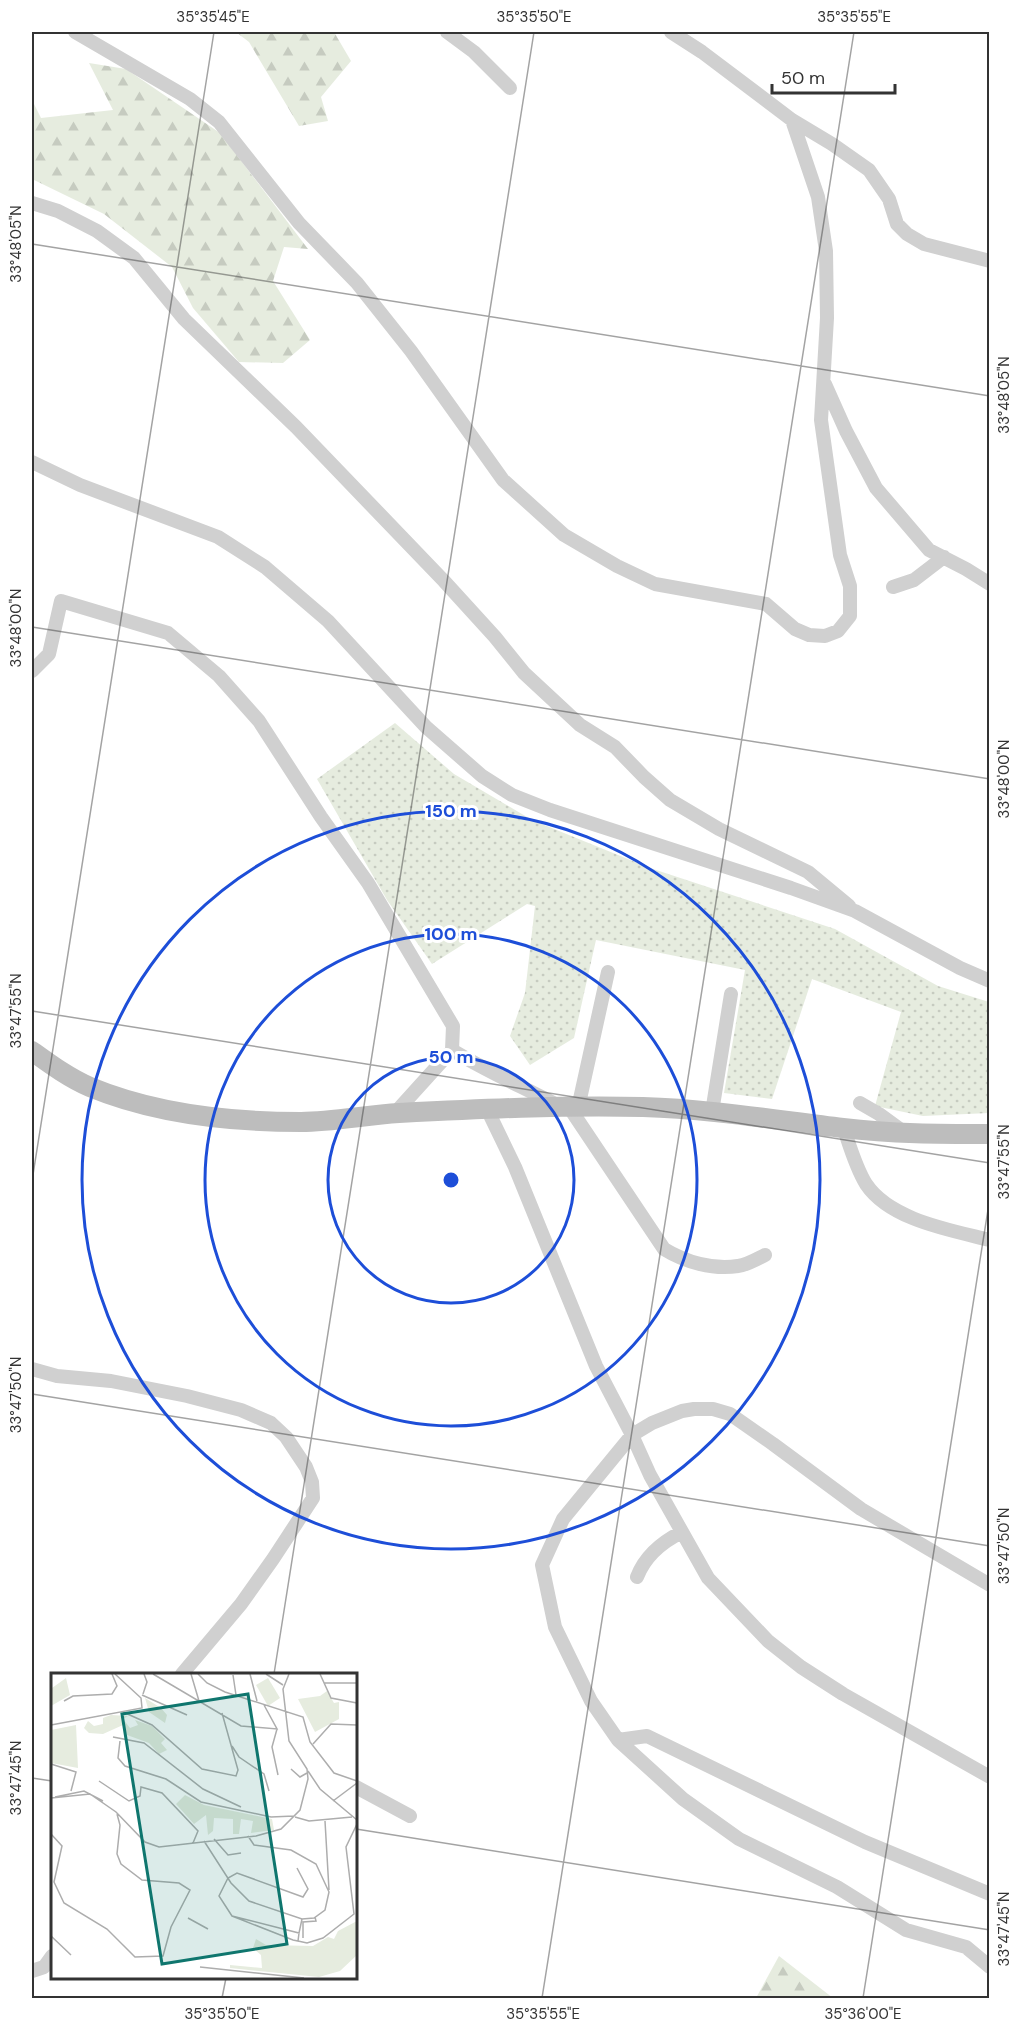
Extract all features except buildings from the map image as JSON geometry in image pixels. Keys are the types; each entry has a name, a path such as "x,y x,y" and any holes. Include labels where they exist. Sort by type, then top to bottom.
{"street":[{"path":"75,32 190,99 219,122 299,223 357,283 462,420 503,480 564,535 617,566 655,584 766,604 795,629 809,635 825,636 838,630 850,616 850,586 840,555 821,420 827,318 826,251 818,197 792,120"},
{"path":"447,32 474,52 510,88"},
{"path":"671,32 702,52 792,120 869,170 890,199 897,224 906,234 924,244 990,261"},
{"path":"32,203 57,211 97,231 134,258 184,319 303,435 444,581 524,673 580,725 615,747 670,800 719,829 808,872 855,911"},
{"path":"824,380 846,431 876,488 929,550 990,584"},
{"path":"32,462 80,485 218,537 265,567 328,621 426,727 482,776 512,795 550,810 855,911 960,968 990,981"},
{"path":"893,587 914,580 944,557"},
{"path":"32,671 49,654 61,601 168,633 219,676 259,721 321,817 368,883 453,1026 452,1050 395,1113"},
{"path":"569,1107 608,972"},
{"path":"712,1112 731,994"},
{"path":"452,1050 473,1063 569,1107 664,1249 678,1258 718,1266 740,1266 765,1255"},
{"path":"32,1051 70,1077 121,1098 215,1118 302,1122 395,1113 488,1109 660,1108 907,1134 990,1134"},
{"path":"860,1103 907,1134"},
{"path":"488,1109 519,1178 596,1366 650,1475 708,1578 768,1641 801,1667 843,1694 990,1777"},
{"path":"844,1129 866,1184 881,1202 908,1216 948,1230 990,1240"},
{"path":"32,1369 57,1376 111,1381 187,1396 241,1410 271,1423 286,1437 306,1467 312,1482 313,1498 241,1604 183,1673"},
{"path":"990,1585 861,1509 730,1414 713,1409 682,1411 652,1423 632,1435 563,1519 542,1565 555,1627 591,1701 618,1740 683,1799 740,1839 837,1887 906,1930 966,1947 990,1967"},
{"path":"637,1577 641,1565 660,1545 682,1532"},
{"path":"618,1740 647,1736 865,1842 990,1894"},
{"path":"357,1788 410,1816"},
{"path":"32,1971 44,1966 51,1957"}],"green space":[{"path":"236,32 334,32 351,61 321,97 328,121 299,126 249,42"},
{"path":"89,63 126,69 220,133 308,249 284,247 273,281 310,340 283,363 239,362 193,308 172,267 104,214 32,179 32,100 41,118 113,110"},
{"path":"395,723 454,774 532,820 650,868 835,929 938,986 989,1002 989,1113 923,1116 875,1106 901,1012 812,979 772,1099 724,1093 745,970 596,940 574,1038 530,1065 510,1036 525,993 535,906 527,904 432,964 387,900 317,779"},
{"path":"779,1956 833,1998 756,1998"}]}
